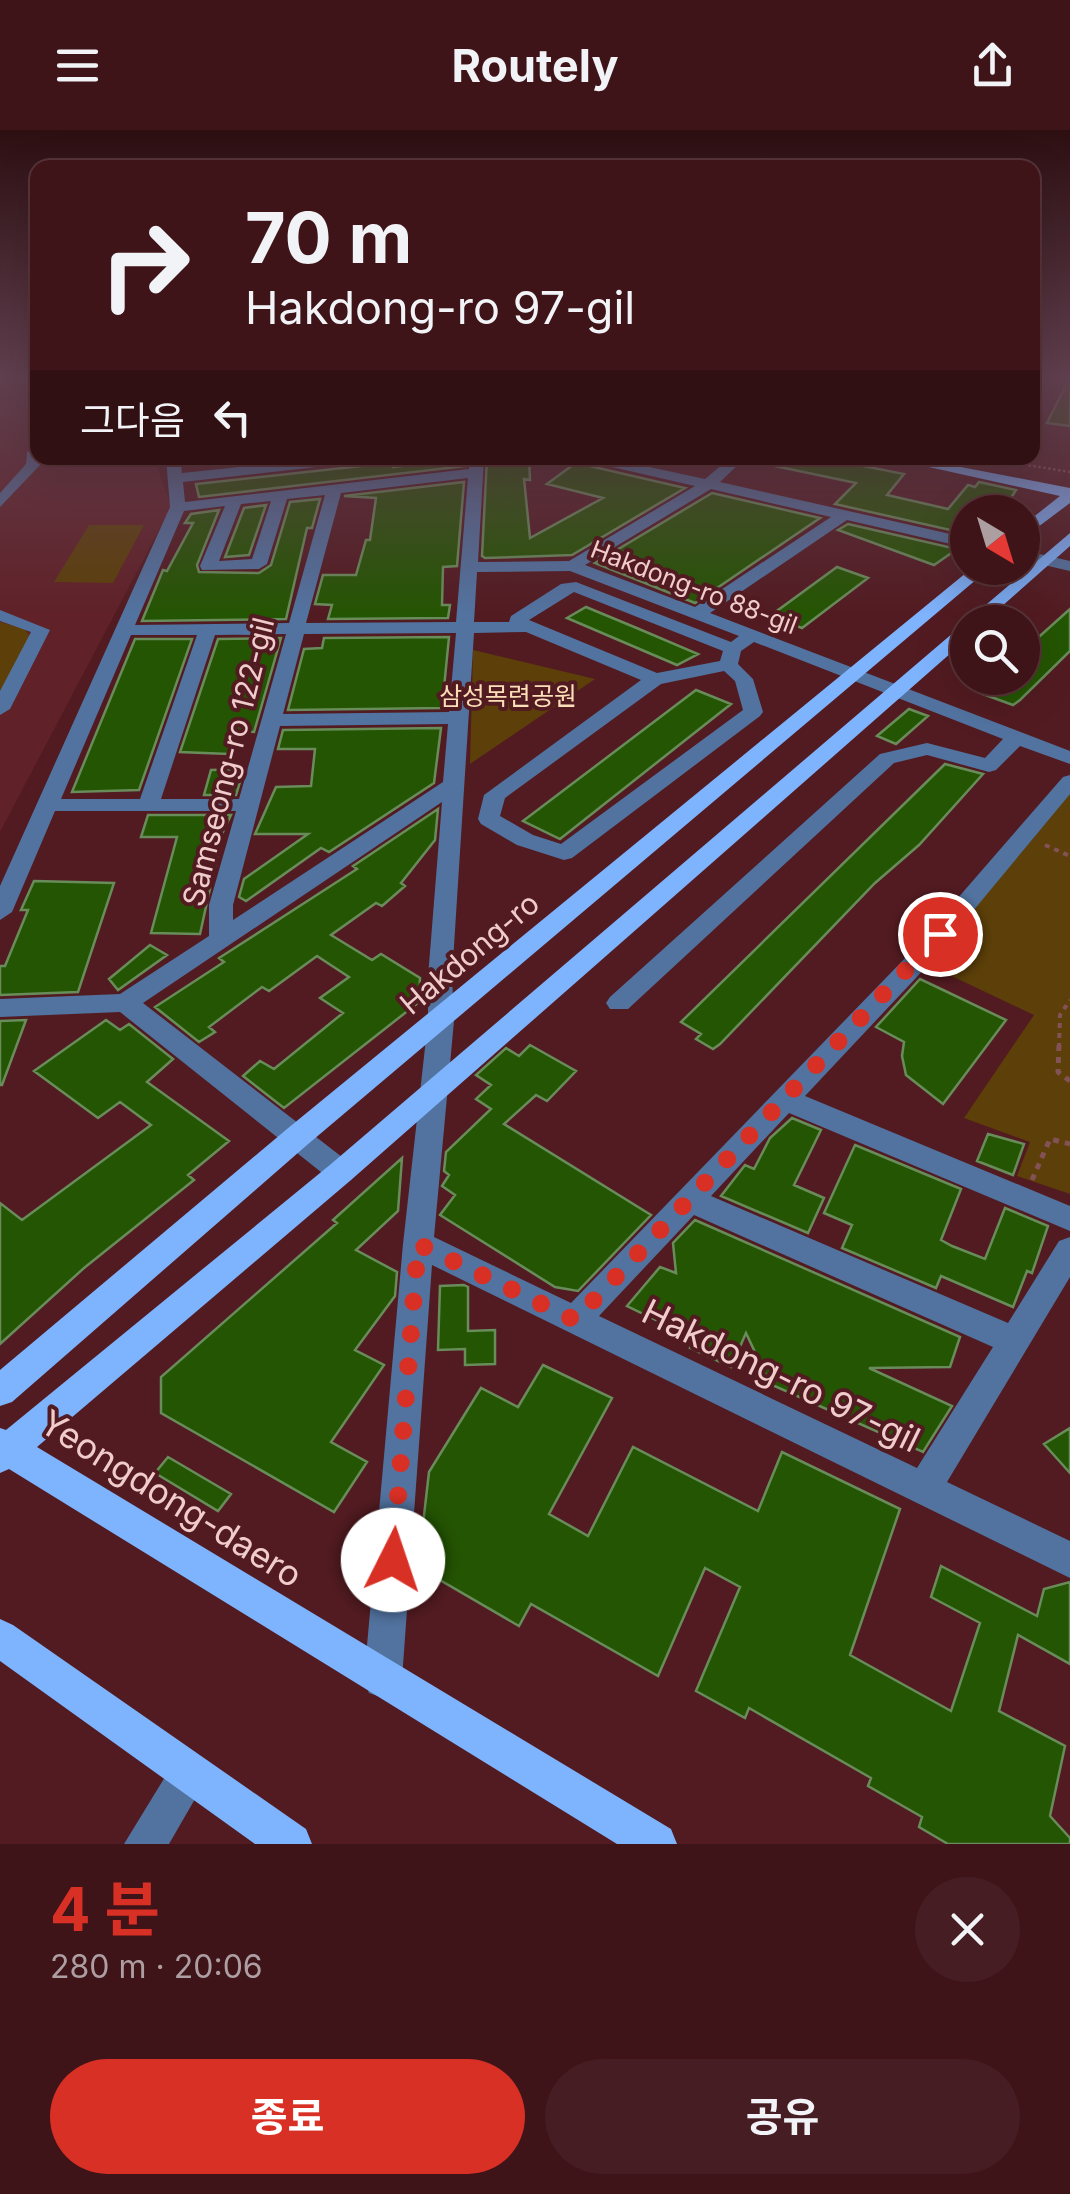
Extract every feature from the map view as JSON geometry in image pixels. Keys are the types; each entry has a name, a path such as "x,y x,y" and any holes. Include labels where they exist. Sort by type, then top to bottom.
{"main road":[{"path":"929,465 1070,494"},
{"path":"970,465 1070,485"},
{"path":"1040,519 1070,494"},
{"path":"993,605 1070,538"},
{"name":"Hakdong-ro","path":"0,1391 297,1137 962,585"},
{"path":"3,1450 116,1363 950,644"},
{"name":"Yeongdong-daero","path":"3,1450 656,1844"},
{"path":"0,1638 292,1844"}],"street":[{"path":"0,502 33,465"},
{"path":"0,912 178,507 173,465"},
{"path":"176,478 296,465"},
{"path":"178,507 334,489 476,465 440,978 441,1021 418,1244 383,1679"},
{"path":"622,465 950,539"},
{"path":"572,566 708,484 730,465"},
{"name":"Samseong-ro 122-gil","path":"125,1004 221,941 221,906 334,489"},
{"path":"235,500 208,566 259,564 280,495"},
{"path":"696,615 846,514"},
{"path":"1040,559 1070,566"},
{"name":"Hakdong-ro 88-gil","path":"469,567 572,566 696,615 737,650 854,676 1070,758"},
{"path":"655,679 517,620 576,586 737,650"},
{"path":"0,615 40,630 1,706"},
{"path":"126,630 528,627"},
{"path":"148,805 208,630"},
{"path":"737,650 753,712 564,853 524,840 489,820 495,795 655,679 737,650"},
{"path":"272,720 459,718"},
{"path":"620,1002 887,758 926,750 989,766 1016,738"},
{"path":"575,1320 920,958 1070,782"},
{"path":"221,941 454,784"},
{"path":"49,805 249,806"},
{"path":"0,1008 125,1004 340,1172"},
{"path":"784,1099 1070,1219"},
{"path":"689,1200 1017,1342"},
{"name":"Hakdong-ro 97-gil","path":"418,1244 1070,1560"},
{"name":"Hakdong-ro 97-gil","path":"924,1490 1070,1250"},
{"path":"145,1844 190,1773"}],"path":[{"path":"1025,465 1070,472"},
{"path":"1022,835 1070,856"},
{"path":"1070,1000 1060,1015 1058,1072 1070,1082"},
{"path":"1022,1200 1050,1139 1070,1144"}],"shaded area":[{"path":"0,455 30,455 30,465 156,465 171,507 0,832"}],"green space":[{"path":"89,525 144,525 113,583 54,582"},
{"path":"0,622 25,629 32,639 0,693"},
{"name":"삼성목련공원","path":"473,650 595,679 470,764"},
{"path":"1070,788 1070,1194 1017,1176 1030,1142 964,1118 1034,1015 920,961"}],"building":[{"path":"466,465 199,497 196,484 361,466"},
{"path":"487,465 529,465 530,480 524,479 530,538 603,498 547,484 573,465 685,488 572,555 482,556"},
{"path":"775,465 858,465 904,474 887,495 950,507 950,530 835,504 856,483"},
{"path":"464,482 457,566 443,567 442,605 450,605 448,618 328,619 332,605 315,604 323,575 356,575 366,540 370,540 376,498 344,496"},
{"path":"979,482 1016,490 1013,495 960,495 968,485 975,487"},
{"path":"712,493 820,518 695,603 595,563"},
{"path":"320,499 312,528 307,528 286,619 142,621 163,570 167,571 193,523 185,523 191,514 219,510 197,565 199,572 259,573 271,565 290,502"},
{"path":"266,505 249,555 225,557 244,508"},
{"path":"848,524 950,547 950,554 934,565 838,530"},
{"path":"837,567 868,578 802,628 770,616"},
{"path":"586,607 698,654 677,665 567,618"},
{"path":"1070,609 1070,651 1040,680 1040,636"},
{"path":"449,637 442,708 288,710 304,649 322,648 324,638"},
{"path":"281,638 254,732 239,731 229,754 180,752 218,639"},
{"path":"135,639 192,639 139,790 72,792"},
{"path":"696,690 731,704 560,839 523,821"},
{"path":"986,695 1025,695 1013,705"},
{"path":"909,709 928,716 896,744 877,736"},
{"path":"441,728 434,783 329,852 321,848 246,901 239,897 244,879 308,834 255,834 276,787 311,786 315,749 278,749 283,730"},
{"path":"945,764 983,774 919,845 875,883 720,1044 713,1049 696,1039 701,1034 681,1022"},
{"path":"244,769 236,795 204,795 211,770"},
{"path":"438,809 435,840 401,883 405,886 382,906 376,903 331,935 372,960 381,954 420,978 419,1002 284,1108 243,1076 260,1061 274,1069 343,1013 320,998 349,977 317,956 269,991 262,987 209,1027 215,1032 199,1042 155,1007 224,962 219,958 357,869 353,866"},
{"path":"148,815 231,815 222,834 200,934 151,933 177,837 141,837"},
{"path":"34,881 114,883 78,992 0,995 0,966 5,966 28,910 21,910"},
{"path":"150,945 167,955 118,990 109,979"},
{"path":"920,979 1006,1020 943,1104 906,1075 904,1042 876,1027"},
{"path":"26,1020 2,1085 0,1085 0,1021"},
{"path":"106,1020 120,1030 129,1024 173,1059 147,1082 229,1141 188,1175 194,1180 84,1268 0,1344 0,1203 22,1220 151,1125 120,1102 98,1118 34,1071"},
{"path":"530,1045 576,1071 547,1101 536,1095 504,1124 651,1215 578,1291 555,1287 440,1215 455,1195 442,1186 449,1175 444,1171 446,1152 491,1109 476,1099 491,1085 476,1075 506,1048 519,1056"},
{"path":"792,1118 821,1130 794,1185 824,1198 808,1233 721,1196 745,1165 754,1169 770,1138"},
{"path":"988,1134 1024,1144 1013,1175 977,1161"},
{"path":"855,1145 961,1189 941,1240 952,1246 985,1259 1005,1208 1048,1226 1032,1273 1027,1271 1013,1307 941,1276 936,1288 842,1248 852,1225 824,1213"},
{"path":"402,1158 398,1211 356,1250 397,1272 395,1296 355,1350 384,1365 331,1442 367,1462 334,1512 161,1413 161,1377 337,1223 333,1220"},
{"path":"695,1220 960,1337 950,1367 869,1368 952,1406 923,1452 770,1384 746,1333 731,1367 690,1348 695,1339 627,1306 660,1267 676,1273 673,1243"},
{"path":"440,1286 468,1287 468,1331 495,1330 495,1364 465,1365 465,1349 438,1350"},
{"path":"543,1365 612,1398 549,1514 588,1536 633,1447 758,1511 782,1452 900,1509 850,1655 951,1711 980,1623 931,1597 941,1566 1037,1616 1044,1589 1070,1582 1070,1664 1018,1635 999,1711 1065,1746 1050,1816 1070,1838 1070,1844 948,1844 919,1827 922,1817 868,1786 871,1778 749,1708 745,1718 696,1691 740,1587 705,1568 658,1676 531,1604 519,1626 421,1569 437,1542 422,1533 429,1472 481,1388 518,1407"},
{"path":"1070,1428 1070,1473 1044,1444"},
{"path":"168,1457 231,1494 218,1511 155,1473"}],"route":[{"path":"393,1560 418,1244 575,1320 940,934"}]}
